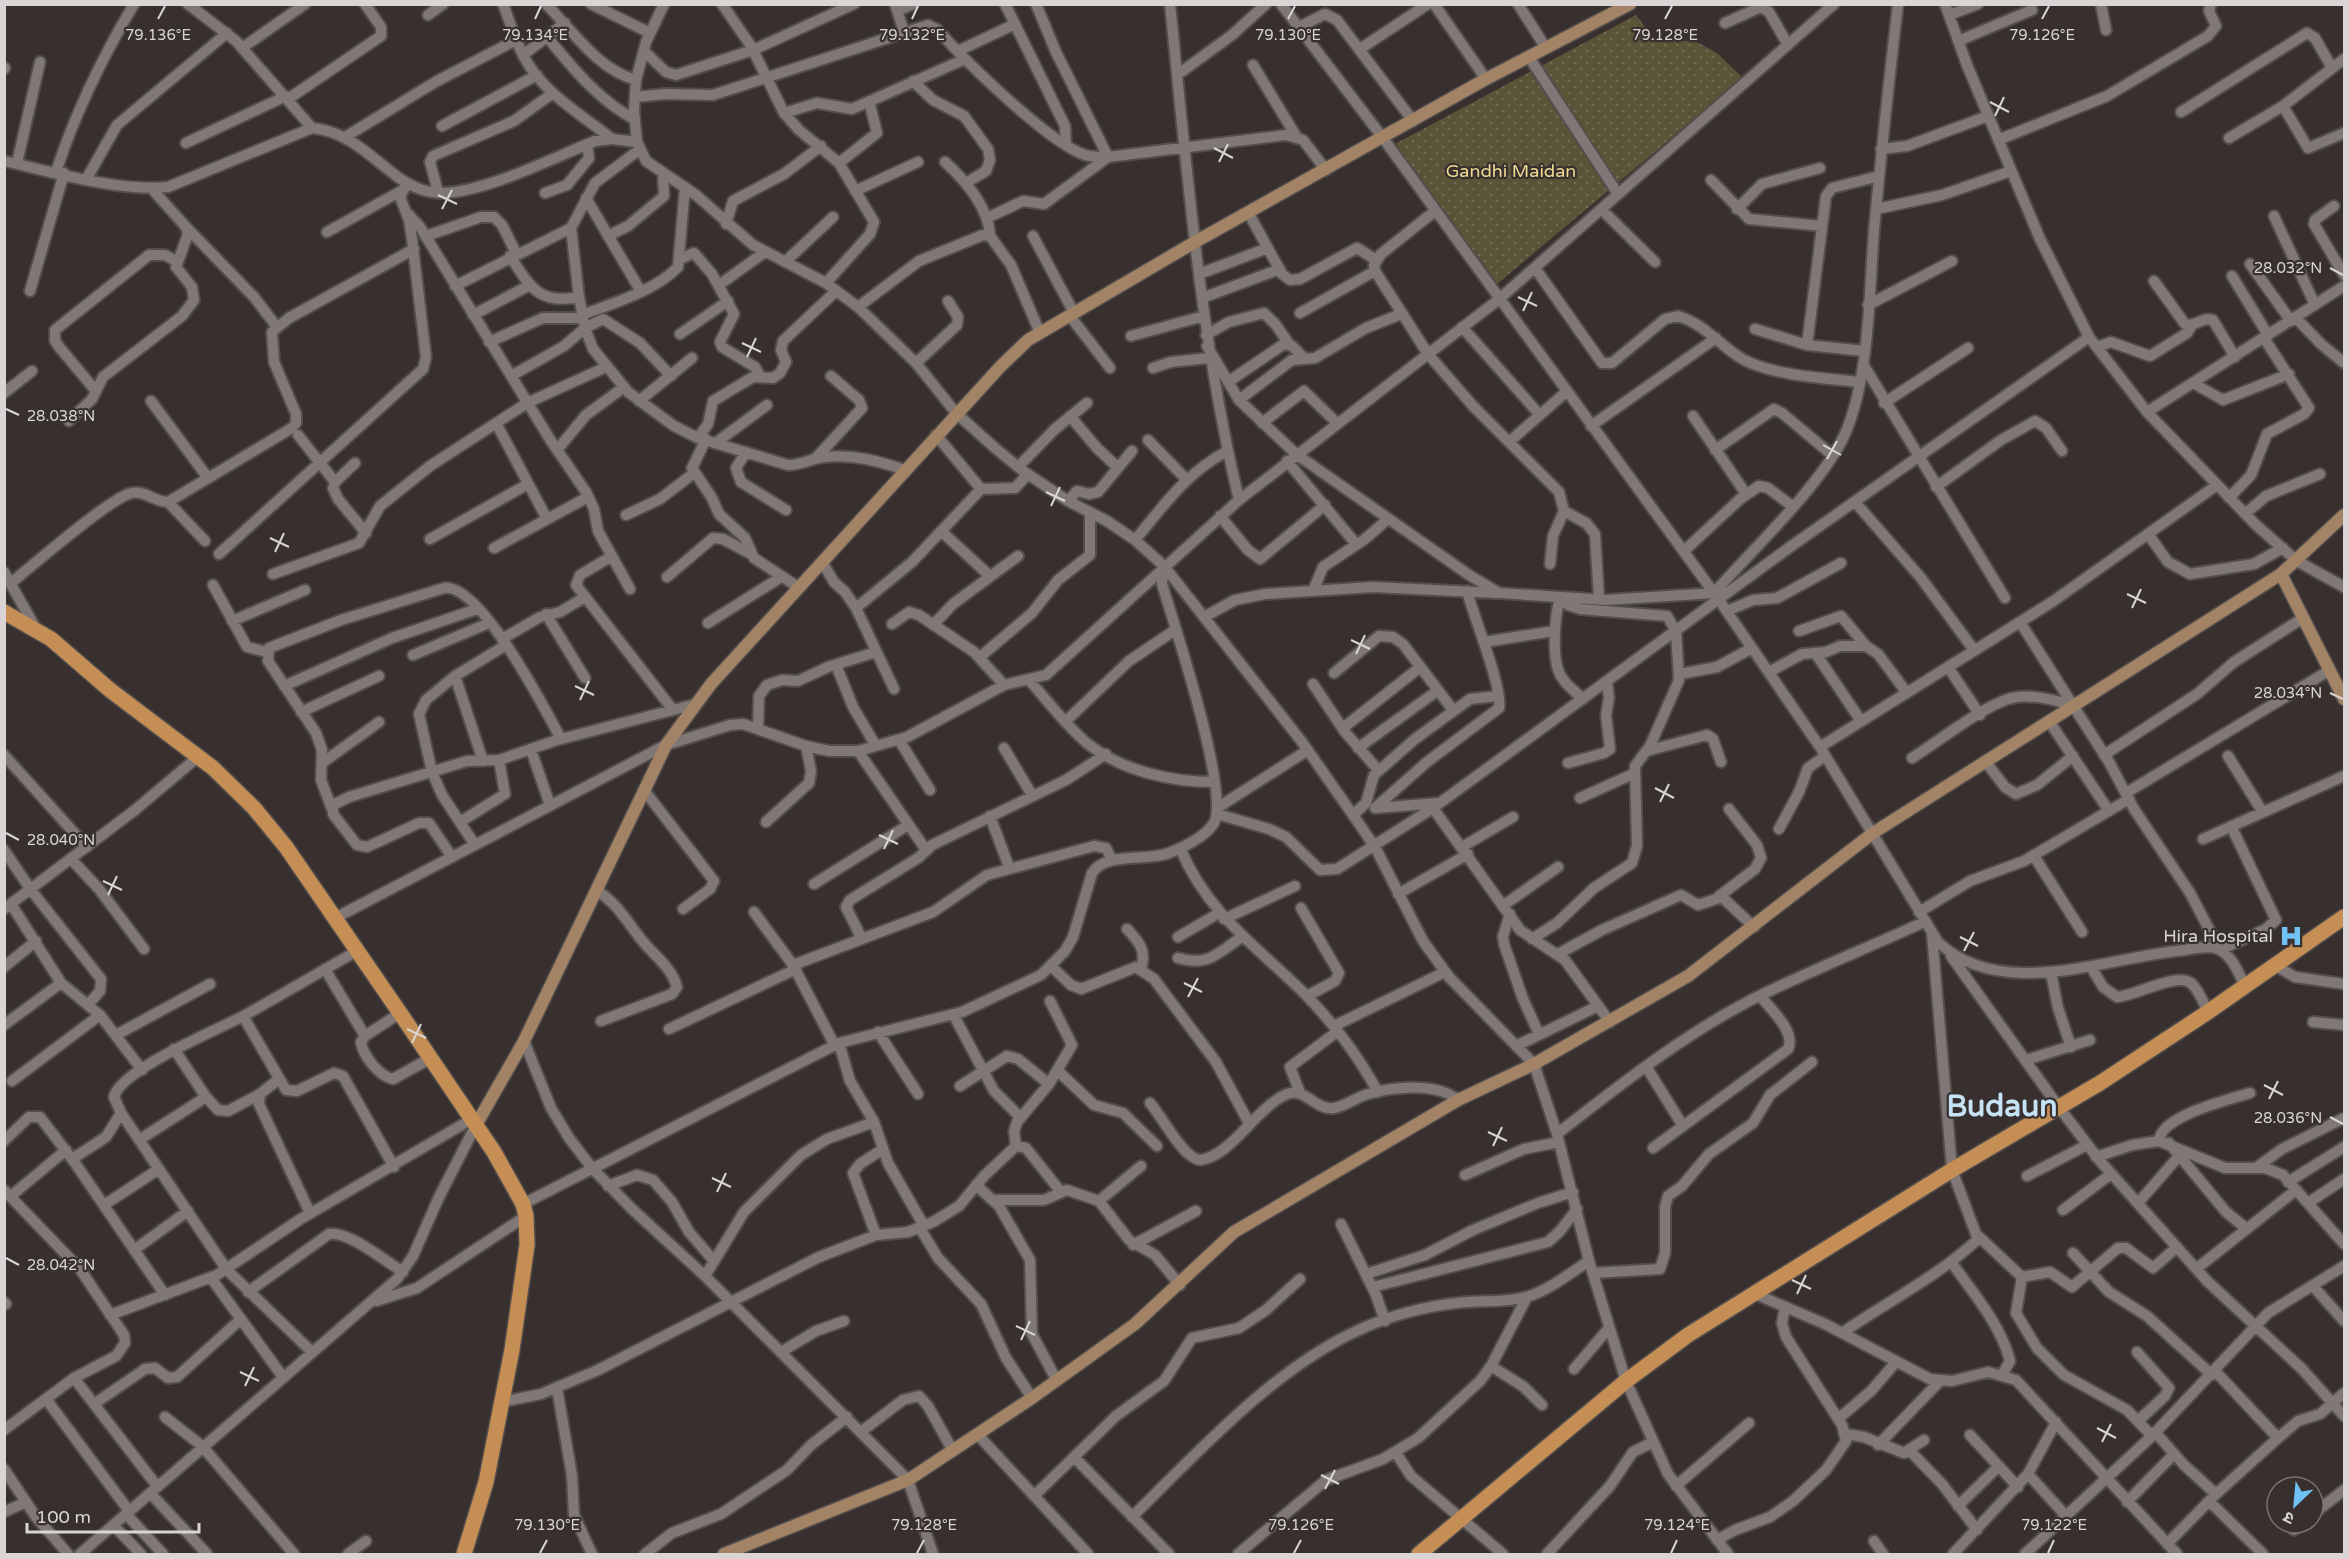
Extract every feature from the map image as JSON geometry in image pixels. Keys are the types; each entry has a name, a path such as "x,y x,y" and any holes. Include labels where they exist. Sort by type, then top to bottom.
{"main road":[{"path":"4,612 35,627 110,690 198,756 234,787 269,825 474,1122 524,1210 524,1271 486,1482 464,1554"},
{"path":"1426,1552 1626,1381 1688,1335 1952,1170 2100,1083 2208,1012 2344,917"}],"street":[{"path":"30,291 71,126 112,42 134,4"},
{"path":"188,4 227,33 287,97 312,128"},
{"path":"242,48 305,4"},
{"path":"186,143 287,97 381,36 381,27 365,4"},
{"path":"428,15 443,4"},
{"path":"503,4 523,55 553,93 612,139 638,146"},
{"path":"546,4 605,64 618,73 636,80"},
{"path":"591,4 650,33"},
{"path":"664,4 650,33 636,80 634,119 638,146 646,161 685,188 726,224 765,252 826,283 858,307 916,363 956,413 1018,467 1068,501 1135,540 1164,566 1356,812 1423,941 1445,972 1469,1000 1534,1064 1558,1138 1608,1329 1626,1381 1653,1442 1676,1486 1728,1554"},
{"path":"722,4 768,76 784,113 799,130 839,163 871,216 873,228 826,283"},
{"path":"824,4 830,15"},
{"path":"644,51 666,72 676,75 753,50 854,4"},
{"path":"904,32 896,8 913,4"},
{"path":"1005,4 1065,126 1066,145"},
{"path":"1036,4 1056,52 1108,157"},
{"path":"1170,4 1209,358 1239,500"},
{"path":"1177,75 1266,4"},
{"path":"1281,4 1383,138 1498,300 1727,611 1822,752 1932,934 1947,951 2087,1145 2196,1269 2301,1369 2344,1416"},
{"path":"1360,49 1428,4"},
{"path":"1434,4 1486,79"},
{"path":"1518,4 1546,48"},
{"path":"87,1552 113,1524 374,1301 403,1272 474,1122 524,1041 666,745 696,704 798,587 956,413 1028,340 1195,242 1249,214 1486,79 1546,48 1608,10 1630,4"},
{"path":"335,918 666,745 730,725 743,724 806,746 829,751 858,751 899,740 1004,685 1046,675 1220,516 1291,458 1498,300 1834,4"},
{"path":"1204,617 1235,600 1265,594 1373,587 1599,599 1716,596 1792,506 1832,454 1847,428 1863,364 1881,149 1898,4"},
{"path":"1978,4 1947,10 1988,116 2040,239 2089,337 2147,412 2245,514 2297,561 2344,587"},
{"path":"2101,4 2106,30"},
{"path":"1998,140 2107,96 2208,36 2216,26 2209,11 2211,4"},
{"path":"1725,23 1761,7 1769,12 1788,45"},
{"path":"1958,41 2032,10"},
{"path":"1299,27 1321,15 1331,15 1360,49 1413,121"},
{"path":"523,55 566,23"},
{"path":"784,113 817,104 852,109 913,81 1015,24"},
{"path":"635,97 665,94 713,95 904,32 932,27 1011,101 1066,145 1085,155 1108,157 1275,136 1296,136"},
{"path":"87,178 117,126 227,33"},
{"path":"2181,112 2307,33 2315,38 2332,68"},
{"path":"547,37 584,81 616,108 634,119"},
{"path":"345,137 437,81 516,40"},
{"path":"1529,57 1618,194"},
{"path":"2229,138 2283,106 2344,60"},
{"path":"16,163 40,62"},
{"path":"1253,65 1296,136 1310,147 1326,170"},
{"path":"442,126 537,75"},
{"path":"913,81 933,100 964,116 988,149 990,160 986,171 966,183"},
{"path":"438,192 431,170 432,156 514,121 553,93"},
{"path":"839,163 877,133 869,101"},
{"path":"2283,106 2308,148 2344,133"},
{"path":"1881,149 1907,146 1988,116"},
{"path":"4,160 60,173 152,189 168,187 312,128 327,130 345,137 404,187 438,192 479,187 587,144 612,139"},
{"path":"545,193 570,183 589,158 587,144"},
{"path":"638,146 602,176 586,198 572,228 583,320 593,349 606,367 639,401 674,426 707,440 788,465 803,464 815,459 861,456 905,470"},
{"path":"726,224 733,201 784,174 821,147"},
{"path":"987,218 1023,201 1044,204 1108,157"},
{"path":"855,191 918,162"},
{"path":"945,162 966,183 987,218 990,236 1011,265 1040,333"},
{"path":"1737,209 1762,184 1820,168"},
{"path":"1876,209 1942,195 2011,171"},
{"path":"608,236 623,230 664,196 663,174"},
{"path":"1807,345 1828,191 1879,176"},
{"path":"1711,180 1749,219 1822,226"},
{"path":"404,187 400,202 426,236 527,403 588,496 594,509 598,531 630,589"},
{"path":"327,232 404,187"},
{"path":"511,376 564,346 583,320 669,276 678,267 685,188"},
{"path":"152,189 254,297 277,327"},
{"path":"586,198 640,290"},
{"path":"2334,206 2314,224 2344,275"},
{"path":"1601,209 1655,262"},
{"path":"219,554 414,378 425,364 414,249 406,212"},
{"path":"1300,313 1376,265 1435,212"},
{"path":"1249,214 1287,278 1295,281 1357,248 1376,265 1401,314 1428,354 1473,406 1559,492 1564,511 1552,536 1550,564"},
{"path":"2274,216 2315,305"},
{"path":"426,236 481,217 494,217 502,225 513,255 530,285 541,295 554,300 579,297"},
{"path":"785,262 833,217"},
{"path":"69,421 87,405 103,377 190,307 195,293 176,267 176,261 188,234 186,227"},
{"path":"455,286 513,255 572,228"},
{"path":"858,307 919,261 983,235 990,236"},
{"path":"1033,236 1072,315 1110,369"},
{"path":"1199,274 1268,248"},
{"path":"168,502 296,423 296,414 274,362 272,332 414,249"},
{"path":"719,285 765,252"},
{"path":"680,259 694,253 719,285 734,314 722,338 722,347 755,367 760,376"},
{"path":"96,391 60,348 55,340 55,330 149,255 165,255 176,261"},
{"path":"1868,305 1952,261"},
{"path":"2250,264 2293,319 2344,363"},
{"path":"1535,268 1602,363 1612,363 1671,316 1688,319 1716,338 1729,351 1751,363 1803,376 1859,382"},
{"path":"1202,298 1280,269"},
{"path":"2229,498 2251,475 2267,434 2304,414 2310,408 2232,276"},
{"path":"2154,280 2185,324 2192,325"},
{"path":"473,315 530,285"},
{"path":"2147,412 2344,286"},
{"path":"798,587 758,562 751,554 745,538 719,514 709,493 693,473 693,463 707,440 713,400 748,379 760,376 773,378 780,373 786,362 782,350 783,341 836,291"},
{"path":"916,363 957,326 958,317 948,300"},
{"path":"681,334 728,301"},
{"path":"1207,341 1229,322 1264,313 1276,325 1289,344 1303,357"},
{"path":"1239,400 1284,365 1303,357 1315,358 1366,328 1401,314"},
{"path":"1131,336 1204,316"},
{"path":"489,342 543,318 608,320 640,343 670,376"},
{"path":"2097,347 2112,342 2150,356 2187,333 2192,325 2205,318 2212,320 2235,357"},
{"path":"1462,327 1539,414"},
{"path":"1755,329 1807,345 1864,351"},
{"path":"1217,811 1286,837 1320,870 1337,869 1438,805 1676,631 1716,596 1855,502 2089,337"},
{"path":"1591,426 1716,338"},
{"path":"1207,341 1239,400 1291,458 1356,544"},
{"path":"1228,382 1276,348 1289,344"},
{"path":"1884,403 1968,348"},
{"path":"639,401 692,358"},
{"path":"1153,368 1171,362 1209,358"},
{"path":"1863,364 1884,403 2005,598"},
{"path":"273,574 353,547 359,543 374,515 388,498 429,466 527,403 606,367"},
{"path":"4,393 32,371"},
{"path":"2193,383 2223,400 2289,374"},
{"path":"815,459 862,408 859,400 831,376"},
{"path":"557,450 586,416 624,387"},
{"path":"1262,423 1305,391 1337,423"},
{"path":"1509,442 1566,392"},
{"path":"151,401 208,478"},
{"path":"1018,467 1086,403"},
{"path":"707,440 767,405"},
{"path":"1715,450 1774,409 1832,454"},
{"path":"1070,416 1096,448 1116,466"},
{"path":"1693,416 1746,495"},
{"path":"1936,487 2001,440 2034,421 2046,428 2062,451"},
{"path":"496,423 547,519"},
{"path":"298,435 335,482"},
{"path":"936,435 981,489"},
{"path":"1148,440 1186,479"},
{"path":"1068,501 1077,491 1089,494 1098,492 1116,466 1132,451"},
{"path":"1135,540 1186,479 1203,464 1227,451"},
{"path":"746,452 736,468 741,482 786,510"},
{"path":"1291,458 1499,593"},
{"path":"355,463 335,482 334,494 366,532"},
{"path":"626,515 660,499 693,473"},
{"path":"856,608 896,576 981,489 1015,488 1028,474"},
{"path":"2245,514 2266,496 2320,474"},
{"path":"430,539 528,484"},
{"path":"1684,551 1746,495 1763,485 1792,506"},
{"path":"1779,829 1799,792 1808,768 1822,752 1861,721 2020,622 2217,485"},
{"path":"11,583 96,515 127,494 139,492 168,502 205,541"},
{"path":"494,548 588,496"},
{"path":"1855,502 1921,578 1974,650"},
{"path":"1220,516 1248,550 1260,559 1325,505"},
{"path":"1564,511 1586,523 1595,534 1599,599"},
{"path":"980,657 1032,613 1058,580 1090,555 1090,512"},
{"path":"724,1554 908,1480 1057,1381 1136,1324 1234,1232 1458,1100 1534,1064 1610,1023 1688,976 1873,833 2281,574 2344,515"},
{"path":"1313,591 1323,567 1388,519"},
{"path":"941,531 990,576"},
{"path":"2148,534 2168,562 2190,574 2254,564 2283,548"},
{"path":"667,577 713,538 723,539 751,554"},
{"path":"612,556 580,575 576,585 673,710"},
{"path":"933,626 953,604 1018,556"},
{"path":"822,562 834,582 845,592 856,608 894,689"},
{"path":"1727,611 1753,600 1777,598 1841,563"},
{"path":"374,1301 395,1297 417,1288 524,1210 592,1168 837,1044 953,1014 1041,975 1065,951 1073,937 1092,873 1103,862 1140,860 1180,848 1205,832 1213,823 1217,811 1211,758 1162,584 1164,566"},
{"path":"4,572 35,627"},
{"path":"2281,574 2344,699"},
{"path":"708,624 781,577"},
{"path":"213,585 247,647 267,652"},
{"path":"452,857 429,823 419,824 367,847 354,843 332,808 321,780 320,743 268,661 267,652 272,646 341,620 452,587 465,594 504,642 561,739"},
{"path":"232,621 305,590"},
{"path":"1375,808 1427,762 1494,713 1500,704 1484,642 1467,591"},
{"path":"475,845 442,795 432,772 419,714 426,700 455,676 546,614 560,612 585,597"},
{"path":"1560,597 1554,631 1560,675 1583,699"},
{"path":"1532,939 1557,923 1594,888 1632,863 1637,846 1635,773 1637,761 1646,752 1676,690 1680,675 1676,631 1670,619 1662,614 1580,609 1568,605 1560,597"},
{"path":"284,686 392,638 477,609"},
{"path":"892,624 909,612 919,615 980,657 1004,685"},
{"path":"546,614 585,678"},
{"path":"1799,631 1841,616 1866,646 1878,654 1907,693"},
{"path":"2104,755 2197,694 2234,662 2304,618"},
{"path":"2020,622 2104,755 2127,796 2190,893 2220,950 2232,961 2245,986"},
{"path":"412,655 489,624"},
{"path":"1066,721 1129,661 1175,630"},
{"path":"1484,642 1554,631"},
{"path":"1334,673 1379,636 1385,635 1403,644 1453,710"},
{"path":"1768,672 1802,654 1816,654 1840,646 1866,646"},
{"path":"1680,675 1717,667 1752,648"},
{"path":"758,729 759,696 767,685 782,680 798,681 876,652"},
{"path":"1816,654 1861,721"},
{"path":"836,665 853,707 876,746"},
{"path":"1948,667 1980,715"},
{"path":"1343,728 1419,668"},
{"path":"1465,1175 1524,1149 1558,1138 1647,1068 1724,1016 1921,917 1970,881 2034,856 2109,811 2127,796 2330,670"},
{"path":"301,712 379,676"},
{"path":"455,676 483,761"},
{"path":"1029,680 1091,746 1175,781 1214,782"},
{"path":"1568,763 1604,753 1610,749 1606,715 1610,698 1606,682"},
{"path":"1313,684 1358,748 1379,771"},
{"path":"1358,748 1437,691"},
{"path":"1356,812 1368,798 1372,779 1415,739 1470,699 1498,696"},
{"path":"1912,758 1997,704 2015,698 2060,701 2072,706"},
{"path":"332,808 335,802 340,800 472,760 499,760 561,739 696,704"},
{"path":"2049,721 2109,811"},
{"path":"322,763 379,722"},
{"path":"1646,752 1707,735 1713,739 1721,762"},
{"path":"899,740 930,790"},
{"path":"766,822 809,783 811,771 806,746"},
{"path":"1004,748 1032,795"},
{"path":"531,750 550,805"},
{"path":"1217,811 1308,750"},
{"path":"858,751 926,850"},
{"path":"862,939 849,915 847,904 926,850 1066,780 1106,754"},
{"path":"4,755 87,847"},
{"path":"142,1070 100,1014 61,983 36,941 8,907 87,847 198,756"},
{"path":"1986,761 2005,787 2016,794 2029,790 2073,756"},
{"path":"2228,756 2262,811"},
{"path":"460,822 505,794 499,760"},
{"path":"1580,798 1635,773"},
{"path":"2203,839 2344,776"},
{"path":"644,790 714,880 710,890 683,909"},
{"path":"1356,812 1375,808 1438,805"},
{"path":"1438,805 1465,850 1520,930 1558,954 1570,966 1610,1023"},
{"path":"1558,954 1674,897 1685,896 1698,905 1718,897 1755,869 1761,858 1757,845 1729,809"},
{"path":"990,816 1009,867"},
{"path":"1398,894 1513,817"},
{"path":"814,884 908,825"},
{"path":"1947,951 1962,961 1990,969 2051,973 2091,967 2136,956 2211,947 2220,950 2266,929 2276,920 2231,826"},
{"path":"669,1029 795,967 933,912 981,878 1009,867 1094,846 1106,848 1112,860"},
{"path":"1180,848 1197,884 1221,916 1307,996 1336,1028 1353,1048 1378,1092"},
{"path":"6,855 101,979 100,991 88,1005"},
{"path":"2034,856 2082,932"},
{"path":"71,859 99,889 144,949"},
{"path":"1539,1034 1523,999 1503,936 1507,909 1558,867"},
{"path":"1178,937 1221,916 1295,886"},
{"path":"596,890 616,904 639,936 662,961 677,987 672,994 601,1021"},
{"path":"1718,897 1726,898 1754,927"},
{"path":"1301,908 1339,973 1335,981 1307,996"},
{"path":"754,912 795,967 837,1044 849,1081 874,1122 888,1163 938,1258 981,1304 1006,1358 1032,1398"},
{"path":"1127,928 1143,947 1144,958 1141,969"},
{"path":"1932,934 1952,1170 1968,1219 1979,1238 2022,1277 2023,1283 2016,1313 2037,1348 2064,1375 2123,1406 2174,1454 2263,1554"},
{"path":"1178,958 1195,963 1204,961 1242,937"},
{"path":"4,967 36,941"},
{"path":"312,1352 227,1270 115,1104 116,1090 174,1049 243,1016 357,951"},
{"path":"2274,965 2295,977 2344,984"},
{"path":"1051,966 1071,985 1081,989 1131,969 1141,969 1154,979 1208,1050 1249,1123"},
{"path":"2091,967 2103,987 2117,997 2175,981 2186,981 2195,988 2208,1012"},
{"path":"325,969 365,1036"},
{"path":"1445,972 1336,1028 1290,1067 1300,1093 1318,1105 1331,1108 1378,1092 1411,1088 1436,1090 1458,1100"},
{"path":"2051,973 2058,1008 2071,1047"},
{"path":"4,1025 61,983"},
{"path":"116,1035 210,984"},
{"path":"1653,1148 1788,1049 1790,1044 1787,1031 1760,996"},
{"path":"501,1402 527,1398 557,1388 598,1370 819,1257 876,1235 908,1232 922,1227 959,1206 976,1185 1016,1146 1015,1127 1049,1084 1072,1045 1050,1001"},
{"path":"1516,1046 1598,1006"},
{"path":"400,1013 365,1036 361,1042 362,1048 375,1067 388,1078 399,1078 431,1058"},
{"path":"12,1081 100,1014"},
{"path":"953,1014 994,1091 1021,1118"},
{"path":"243,1016 286,1090 291,1092 307,1088 329,1075 343,1076 393,1167"},
{"path":"2313,1023 2344,1025"},
{"path":"878,1032 918,1094"},
{"path":"2026,1060 2090,1040"},
{"path":"524,1041 551,1108 569,1138 592,1168 862,1431 908,1480 933,1554"},
{"path":"174,1049 206,1097 218,1110 224,1112 260,1094 279,1079"},
{"path":"960,1086 1003,1058 1012,1056 1049,1084"},
{"path":"1593,1274 1660,1269 1665,1253 1665,1207 1668,1197 1682,1186 1709,1154 1754,1123 1770,1095 1812,1062"},
{"path":"1647,1068 1683,1126"},
{"path":"1056,1070 1094,1105 1123,1113 1157,1146"},
{"path":"1150,1103 1166,1122 1183,1151 1195,1159 1206,1159 1220,1153 1270,1104 1289,1094 1300,1093"},
{"path":"2247,1229 2226,1212 2159,1134 2165,1126 2205,1107 2250,1093"},
{"path":"260,1094 259,1104 310,1214"},
{"path":"139,1140 206,1097"},
{"path":"4,1430 74,1378 122,1350 124,1335 80,1269 8,1193 69,1155 106,1137 121,1113"},
{"path":"4,1141 23,1122 36,1115 69,1155 165,1295"},
{"path":"2257,1167 2282,1149 2344,1118"},
{"path":"110,1315 227,1270 310,1214 474,1122"},
{"path":"705,1276 744,1212 801,1155 827,1139 874,1122"},
{"path":"2096,1156 2132,1145 2164,1142 2225,1168 2257,1167 2278,1171 2344,1244"},
{"path":"2027,1176 2087,1145"},
{"path":"1016,1146 1026,1148 1061,1192"},
{"path":"2196,1269 2247,1229 2292,1186 2344,1147"},
{"path":"876,1235 853,1173 860,1164 883,1149"},
{"path":"2138,1203 2179,1156"},
{"path":"1099,1201 1141,1166"},
{"path":"104,1205 159,1169"},
{"path":"2063,1210 2111,1174"},
{"path":"608,1186 637,1175 653,1180 714,1261"},
{"path":"2308,1203 2344,1179"},
{"path":"976,1185 1004,1213 1030,1260 1032,1334 1057,1381"},
{"path":"993,1200 1035,1202 1051,1198 1061,1192 1076,1192 1099,1201 1133,1245 1155,1255 1180,1285"},
{"path":"1366,1274 1425,1254 1473,1230 1573,1192"},
{"path":"1372,1287 1548,1242 1560,1232 1577,1209"},
{"path":"134,1250 188,1211"},
{"path":"1133,1245 1196,1211"},
{"path":"1341,1224 1372,1287 1385,1321"},
{"path":"248,1292 328,1234 335,1233 348,1237 403,1272"},
{"path":"1842,1334 1890,1300 1952,1263 1979,1238"},
{"path":"2022,1277 2050,1272 2072,1287 2122,1247 2153,1268 2177,1247"},
{"path":"2073,1253 2109,1292 2153,1320 2214,1373 2278,1438"},
{"path":"1132,1517 1221,1428 1290,1372 1340,1339 1385,1321 1456,1303 1527,1297 1589,1261"},
{"path":"1952,1263 1997,1330 2008,1354 2010,1361 2002,1375"},
{"path":"2025,1554 2153,1434 2214,1373 2268,1314 2344,1266"},
{"path":"211,1278 283,1377"},
{"path":"1034,1496 1116,1416 1164,1381 1192,1338 1239,1328 1266,1310 1300,1278"},
{"path":"2313,1286 2344,1321"},
{"path":"1753,1293 1939,1382"},
{"path":"1238,1554 1326,1480 1396,1453 1418,1438 1480,1381 1491,1366 1527,1297"},
{"path":"1717,1540 1743,1526 1770,1517 1793,1501 1843,1448 1846,1434 1786,1337 1782,1323 1785,1307"},
{"path":"94,1404 145,1369 155,1368 168,1378 177,1377 241,1319"},
{"path":"781,1352 816,1331 844,1322"},
{"path":"1574,1369 1608,1329"},
{"path":"2137,1352 2169,1388 2165,1396 2138,1421"},
{"path":"1838,1419 1871,1391 1896,1362"},
{"path":"1491,1366 1524,1387 1542,1405"},
{"path":"1878,1445 1939,1382 1988,1372 2016,1380 2127,1502 2178,1554"},
{"path":"74,1378 153,1489 207,1554"},
{"path":"557,1388 571,1466 574,1515 592,1554"},
{"path":"2167,1544 2212,1497 2278,1438 2298,1421 2314,1417 2344,1393"},
{"path":"862,1431 903,1400 919,1396 928,1406 953,1451"},
{"path":"46,1399 127,1512 163,1554"},
{"path":"165,1417 202,1446 294,1554"},
{"path":"645,1554 672,1533 721,1514 778,1476 847,1417"},
{"path":"1953,1554 2018,1487 2028,1474 2056,1422"},
{"path":"1676,1486 1749,1423"},
{"path":"1846,1434 1864,1437 1878,1445 1904,1453 1924,1440"},
{"path":"978,1435 1088,1554"},
{"path":"1970,1436 2018,1487"},
{"path":"1547,1554 1610,1486 1633,1452 1653,1442"},
{"path":"1910,1451 1942,1484 1977,1530"},
{"path":"1396,1453 1411,1476 1503,1554"},
{"path":"2127,1502 2174,1454"},
{"path":"1074,1457 1169,1554"},
{"path":"1958,1506 1999,1466"},
{"path":"4,1469 26,1502 68,1554"},
{"path":"2028,1474 2066,1516"},
{"path":"2325,1505 2344,1490"},
{"path":"4,1512 26,1502"},
{"path":"113,1524 141,1554"},
{"path":"348,1554 366,1541"},
{"path":"1874,1541 1883,1554"}],"green space":[{"name":"Gandhi Maidan","path":"1636,15 1656,41 1695,41 1717,53 1743,78 1497,284 1395,144"}],"place":[{"name":"Hira Hospital","path":"2291,936"}],"district":[{"name":"Budaun","path":"2002,1106"}]}
